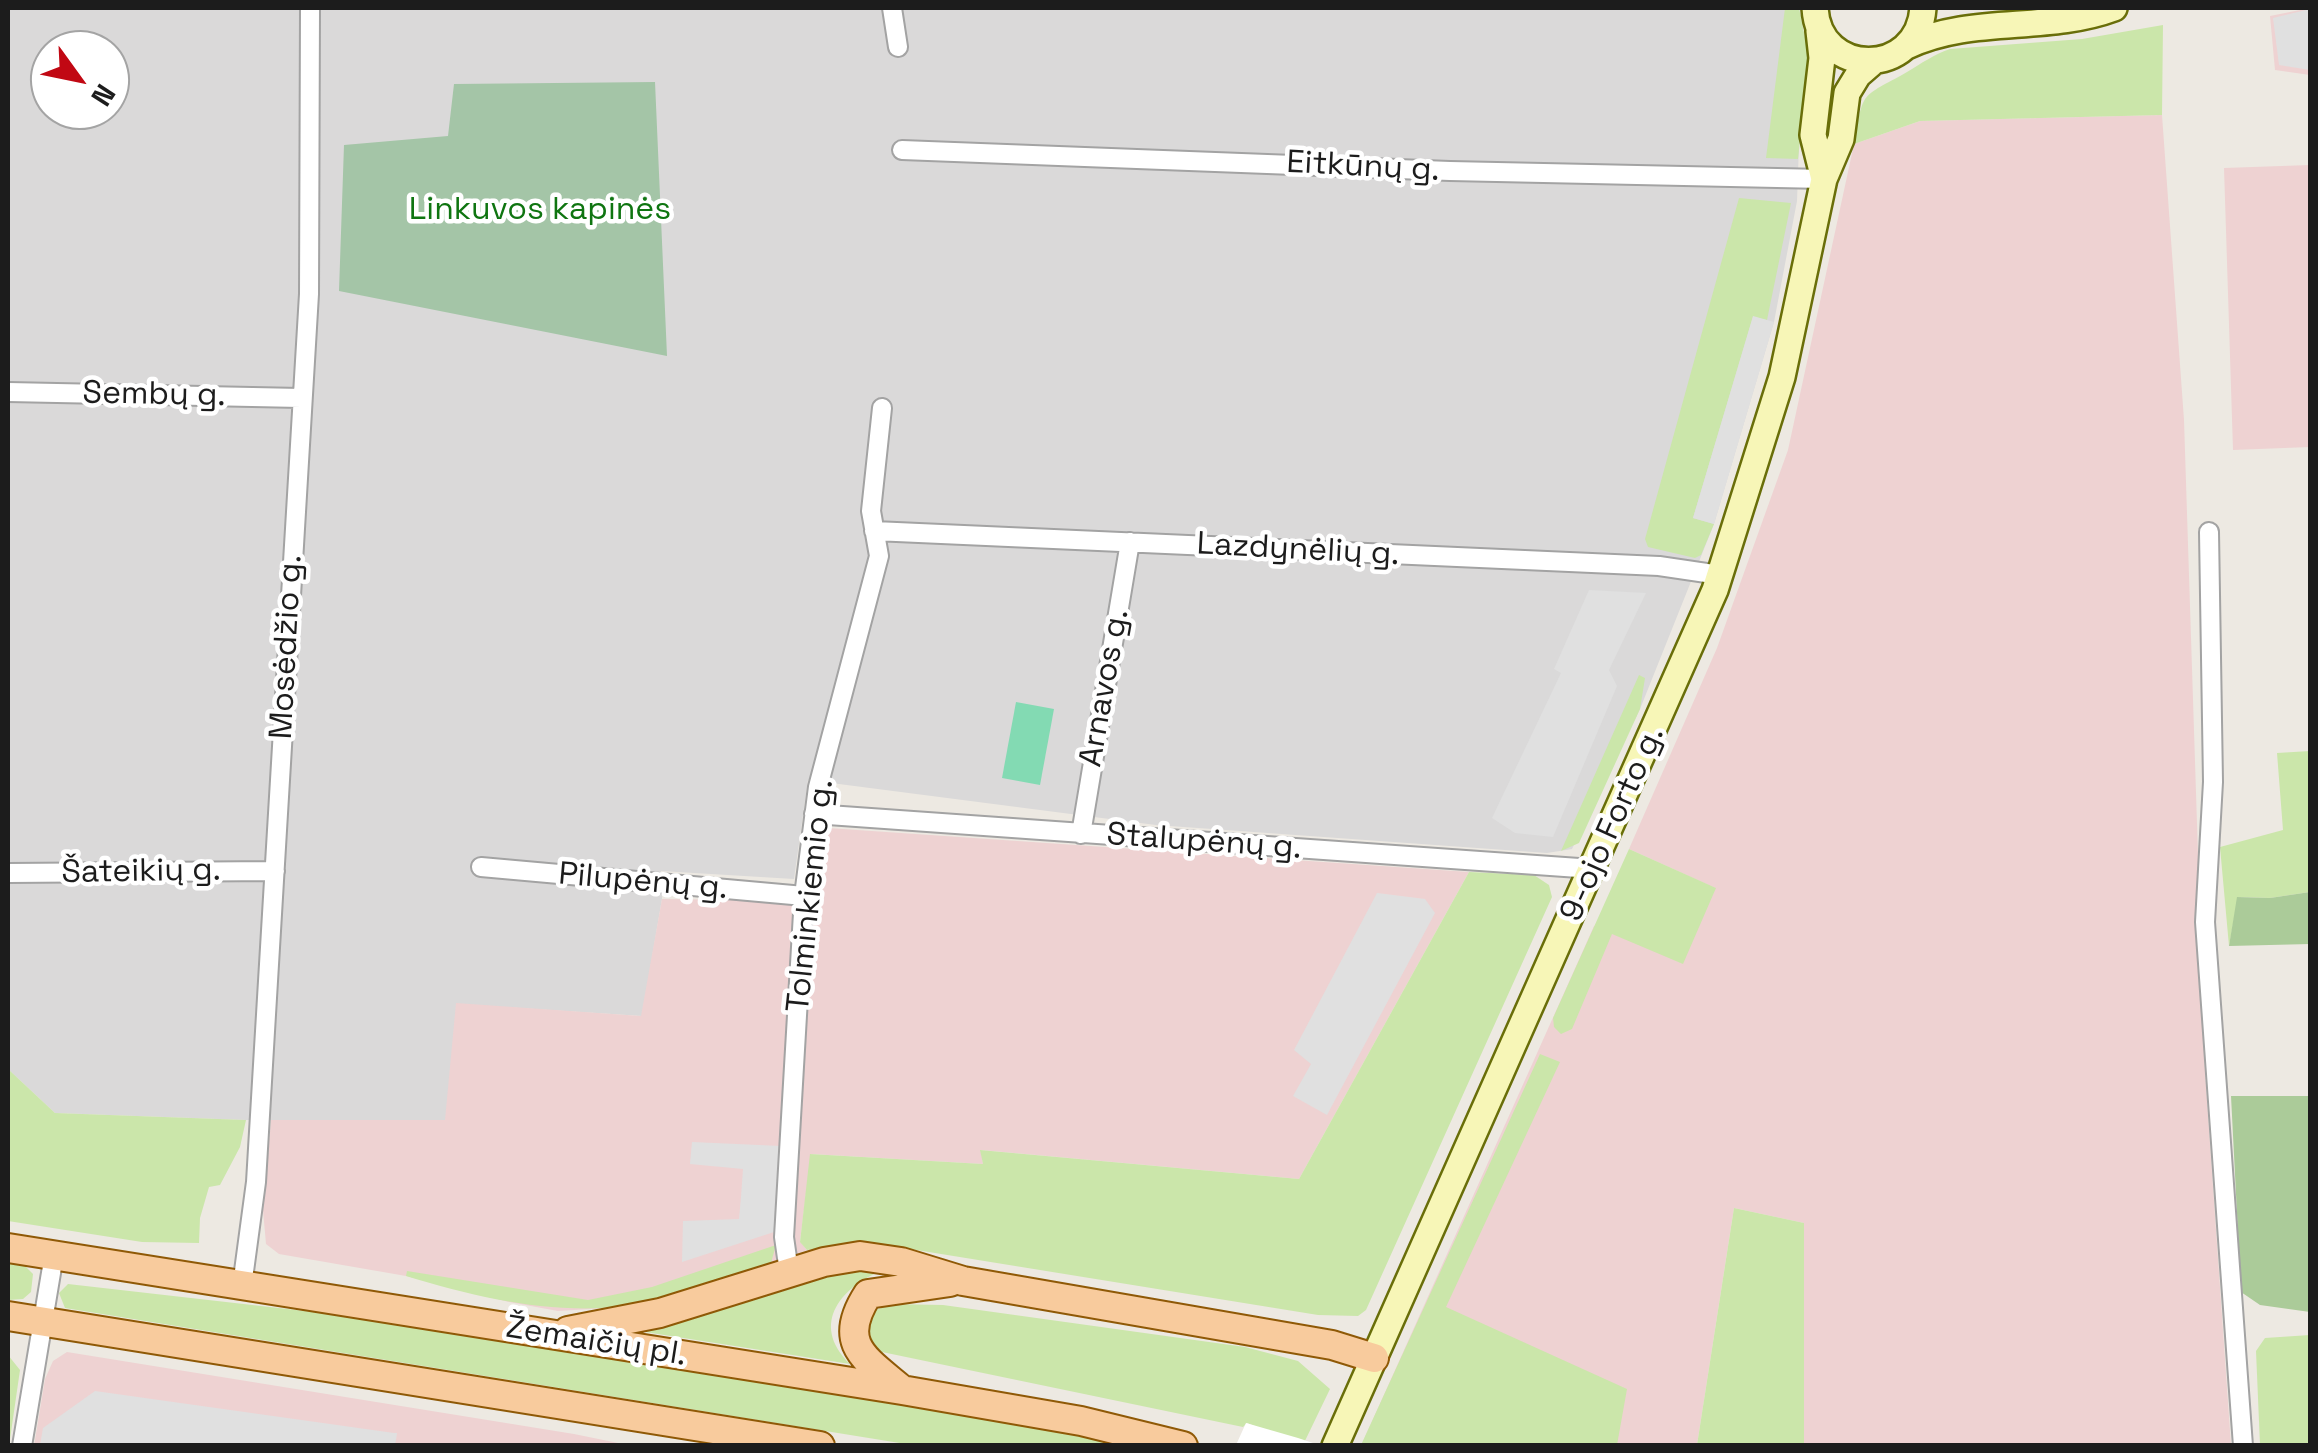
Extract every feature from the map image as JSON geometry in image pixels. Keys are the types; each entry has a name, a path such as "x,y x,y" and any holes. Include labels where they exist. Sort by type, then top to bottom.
{"main road":[{"path":"1907,46 1917,34 1923,8"},
{"path":"1817,18 1840,54 1873,62 1950,30 2082,20 2114,8"},
{"name":"9-ojo Forto g.","path":"1817,18 1822,58 1813,135 1824,178"},
{"name":"9-ojo Forto g.","path":"1335,1446 1720,575 1782,378 1824,178 1841,138 1847,94 1858,74 1873,62"},
{"name":"Žemaičių pl.","path":"8,1248 902,1390 1082,1421 1183,1446"},
{"path":"547,1334 660,1313 789,1272 860,1256 901,1262 963,1280 1332,1345 1374,1358"},
{"path":"902,1390 862,1356 854,1339 853,1317 868,1294 963,1280"},
{"name":"Žemaičių pl.","path":"8,1320 42,1322 820,1446"},
{"path":"639,1417 682,1446"}],"street":[{"name":"Mosėdžio g.","path":"242,1286 256,1182 309,294 310,8"},
{"path":"892,8 898,47"},
{"name":"Eitkūnų g.","path":"902,150 1450,171 1824,178"},
{"name":"Sembų g.","path":"8,392 301,398"},
{"name":"Tolminkiemio g.","path":"789,1272 784,1237 804,896 814,814 879,556 871,511 882,408"},
{"name":"Lazdynėlių g.","path":"874,531 1659,566 1720,575"},
{"path":"2209,532 2214,782 2206,922 2243,1446"},
{"name":"Arnavos g.","path":"1081,834 1130,542"},
{"name":"Stalupėnų g.","path":"814,814 1593,869"},
{"name":"Pilupėnų g.","path":"482,868 804,896"},
{"name":"Šateikių g.","path":"8,873 275,870"},
{"path":"22,1446 54,1255"}],"shaded area":[{"path":"8,8 1799,8 1803,33 1797,201 1774,322 1714,524 1640,709 1572,849 1547,853 1156,825 808,780 794,879 661,871 662,899 642,1016 457,1004 446,1120 246,1120 55,1113 8,1069"},
{"path":"2310,8 2310,75 2275,70 2270,16"},
{"path":"2310,9 2310,70 2279,65 2273,18"},
{"path":"2162,115 2184,420 2205,1072 2231,1445 1804,1445 1804,1223 1734,1208 1697,1445 1361,1446 1594,926 1715,888 1629,849 1717,648 1788,450 1854,144 1920,121"},
{"path":"2310,165 2310,447 2233,450 2224,168"},
{"path":"1753,316 1774,322 1714,524 1693,518"},
{"path":"1589,590 1646,593 1609,670 1617,686 1553,837 1515,833 1492,818 1561,673 1554,669"},
{"path":"828,828 1469,872 1299,1179 981,1150 983,1164 811,1154 800,1241 807,1250 672,1299 607,1308 558,1311 509,1302 406,1276 279,1254 266,1244 263,1210 271,1120 445,1120 456,1003 641,1016 662,899 819,901"},
{"path":"1377,893 1425,899 1435,913 1327,1115 1293,1096 1311,1064 1294,1050"},
{"path":"692,1142 781,1146 774,1232 682,1262 683,1221 739,1219 741,1197 743,1169 690,1164"},
{"path":"67,1352 628,1445 34,1446 45,1379 53,1361"},
{"path":"95,1391 397,1433 395,1446 40,1445 43,1428"}],"green space":[{"path":"1785,8 1799,8 1809,57 1798,159 1766,158"},
{"path":"2163,25 2162,115 1920,121 1854,144 1867,97 1944,51 2082,39"},
{"name":"Linkuvos kapinės","path":"655,82 667,356 339,291 344,145 448,136 454,84"},
{"path":"1739,198 1791,203 1767,320 1753,317 1693,518 1714,524 1701,555 1695,558 1648,547 1645,539"},
{"path":"1639,675 1645,678 1640,709 1579,843 1561,851"},
{"path":"1016,702 1054,709 1040,785 1002,778"},
{"path":"2310,751 2310,892 2270,898 2238,897 2229,946 2220,847 2283,830 2277,753"},
{"path":"1629,849 1716,888 1683,964 1612,934 1572,1029 1561,1034 1554,1027 1553,1018"},
{"path":"1469,872 1534,875 1549,885 1552,897 1366,1310 1358,1316 1318,1315 867,1242 807,1250 800,1242 810,1154 983,1164 980,1150 1299,1179"},
{"path":"2310,892 2310,944 2229,946 2237,897 2270,898"},
{"path":"1540,1054 1560,1062 1446,1307 1627,1389 1617,1445 1361,1445"},
{"path":"8,1069 55,1113 246,1120 240,1147 220,1185 209,1187 200,1218 199,1243 142,1242 8,1221"},
{"path":"2231,1096 2310,1096 2310,1312 2260,1305 2241,1292"},
{"path":"1734,1208 1804,1223 1804,1445 1697,1445"},
{"path":"776,1245 771,1263 708,1288 670,1299 602,1308 504,1301 406,1276 407,1271 588,1300 652,1287"},
{"path":"8,1262 25,1266 33,1274 31,1292 23,1299 8,1300"},
{"path":"874,1265 886,1269 845,1295 832,1320 838,1349 850,1364 632,1330 814,1275"},
{"path":"68,1284 340,1315 1033,1426 1125,1445 912,1445 65,1308 59,1293"},
{"path":"890,1304 943,1305 1245,1347 1298,1361 1330,1389 1303,1445 1247,1423 1243,1427 882,1352 869,1344 866,1328 872,1312"},
{"path":"2310,1335 2310,1445 2260,1445 2256,1351 2265,1338"},
{"path":"8,1355 20,1370 9,1446 8,1445"}],"pier":[{"path":"1246,1423 1298,1438 1319,1445 1236,1445"}]}
